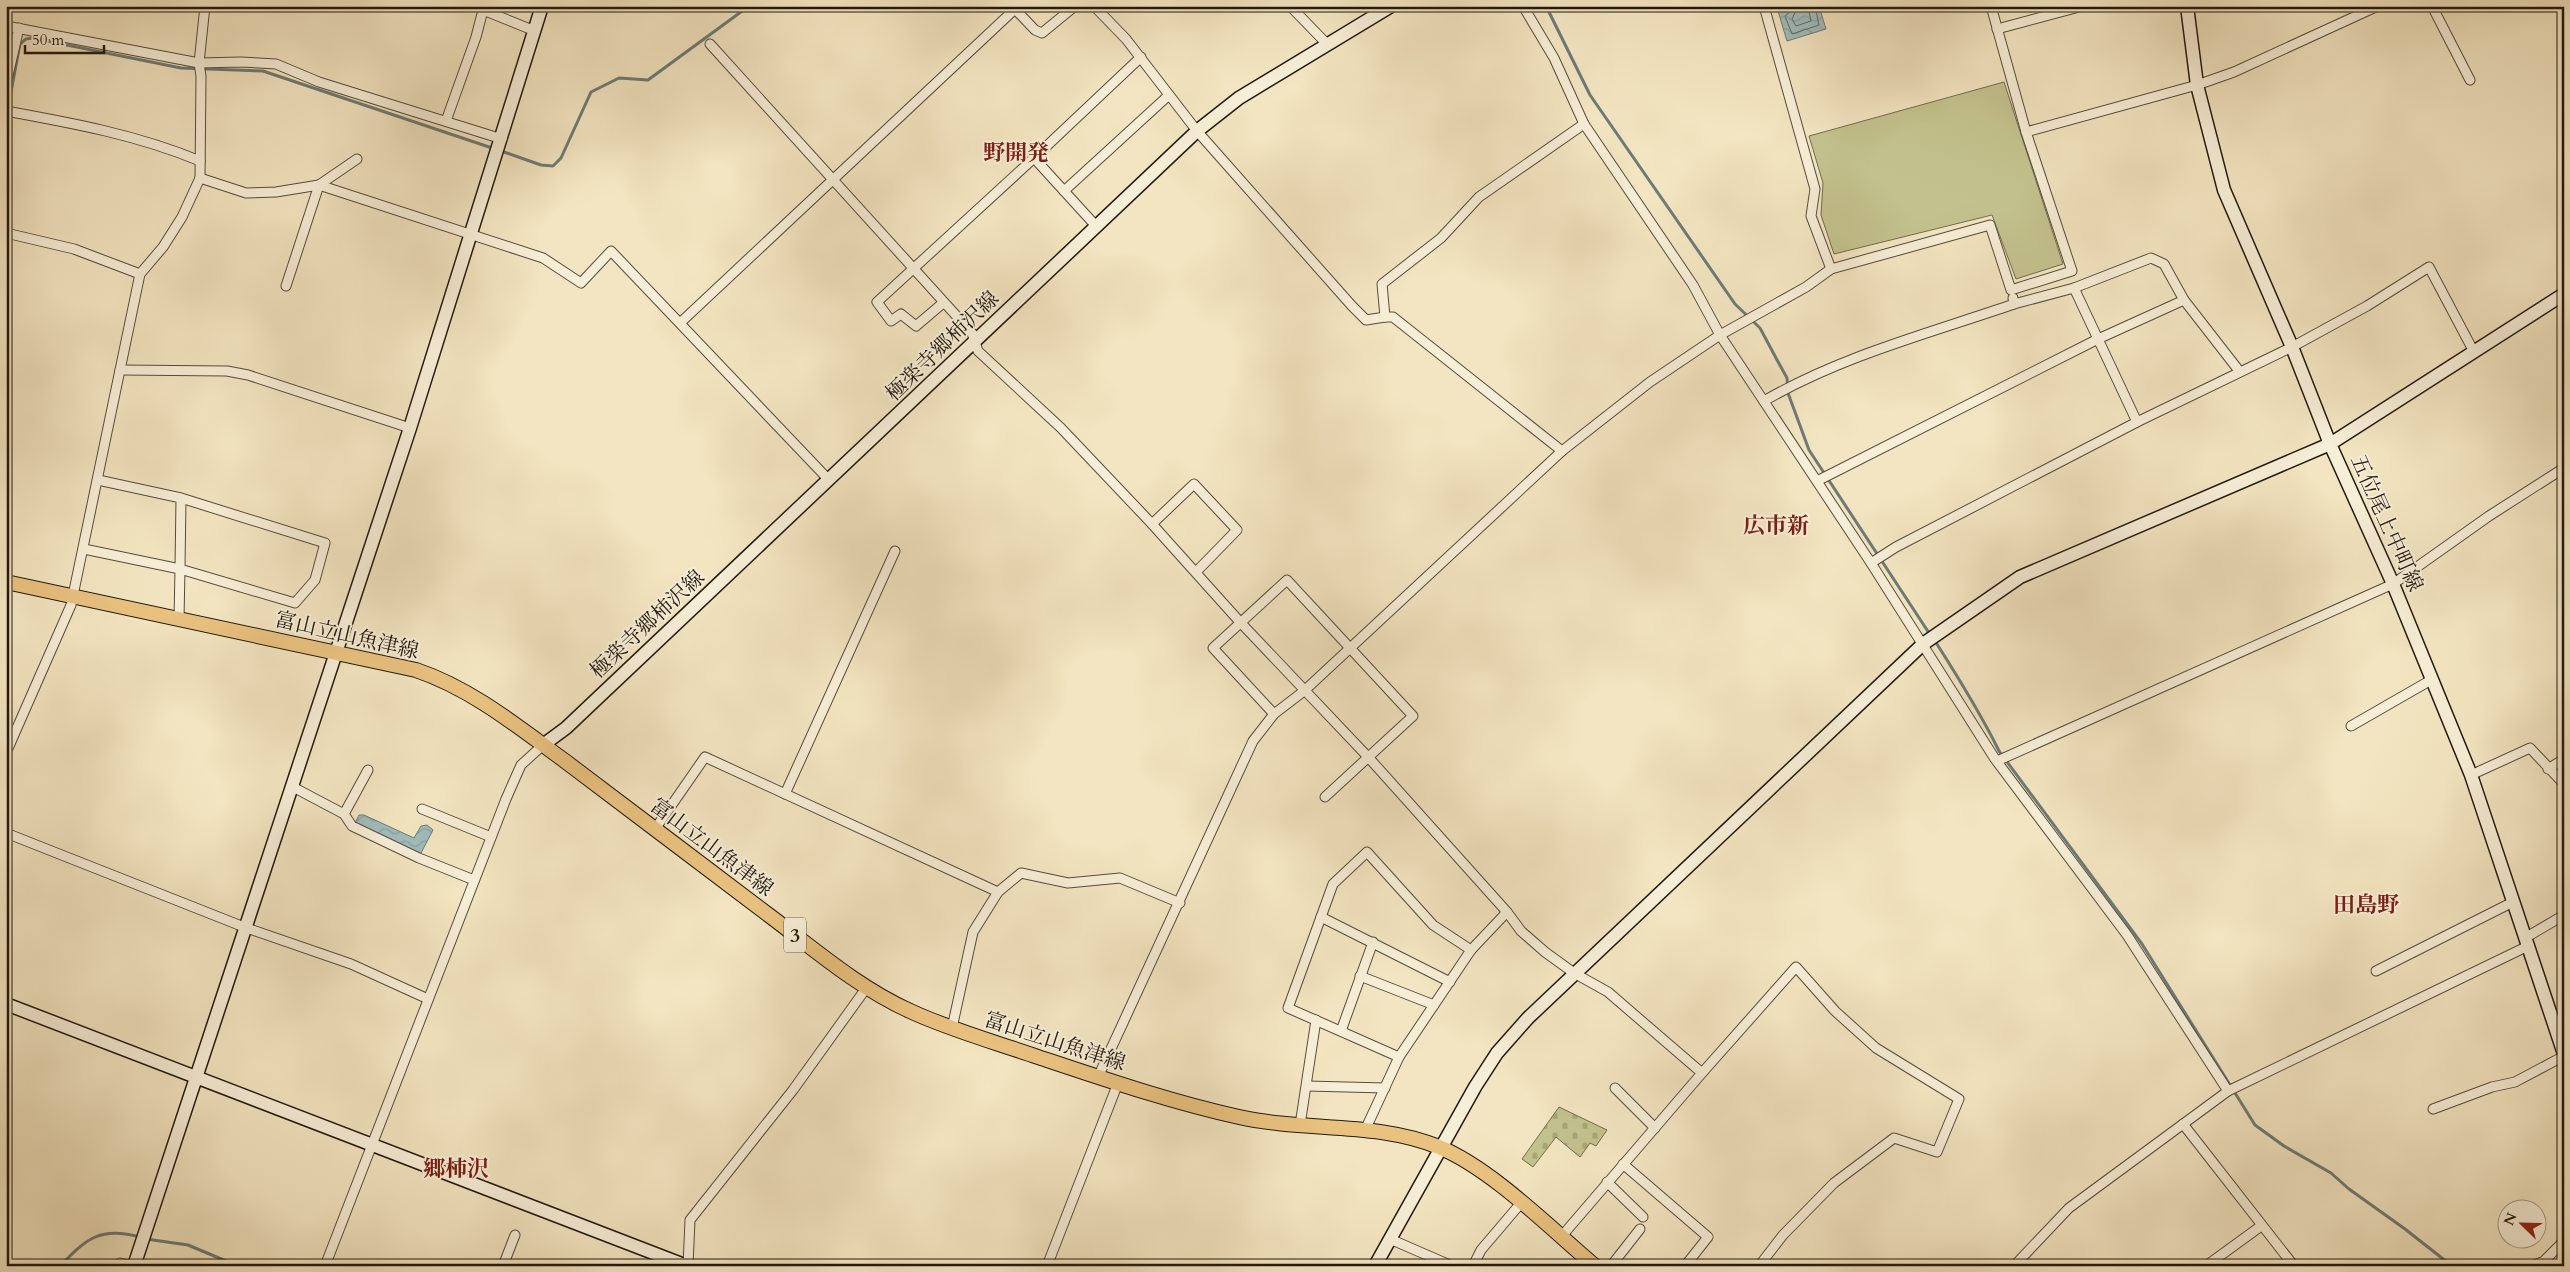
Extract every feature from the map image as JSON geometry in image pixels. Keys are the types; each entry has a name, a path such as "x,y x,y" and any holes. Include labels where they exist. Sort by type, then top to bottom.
{"main road":[{"name":"富山立山魚津線","path":"6,582 416,670 445,680 477,697 543,745 867,987 909,1011 952,1028 1098,1077 1241,1118 1300,1125 1366,1128 1407,1136 1439,1147 1464,1159 1487,1175 1595,1266"}],"street":[{"path":"6,753 73,596 140,274 163,247 182,217 200,178 201,76 199,63 205,6"},
{"path":"119,1266 120,1263 132,1266 197,1076 334,652 410,428 502,139 542,6"},
{"path":"680,323 1013,8 1034,30 1042,33 1075,6"},
{"path":"1094,6 1141,57 1198,131 1366,320 1393,317 1562,451"},
{"path":"1290,6 1327,44"},
{"name":"極楽寺郷柿沢線","path":"543,745 566,728 1198,131 1239,98 1391,6"},
{"path":"1523,6 1554,58 1584,124 1693,285 1720,335 1871,562 1997,761 2127,935 2228,1091"},
{"path":"1764,6 1815,189 1811,216 1831,269"},
{"path":"1991,6 2026,132 2072,271 2012,290"},
{"path":"1997,28 2083,6"},
{"name":"五位尾上中町線","path":"2187,6 2197,85 2224,190 2292,347 2330,444 2393,584 2471,775 2564,1055"},
{"path":"2026,132 2197,85 2234,72 2378,6"},
{"path":"2432,6 2470,80"},
{"path":"446,121 476,37 483,10 535,31"},
{"path":"6,26 199,63 276,64 319,82 502,139"},
{"path":"6,84 19,28"},
{"path":"710,44 972,333 974,344 978,351 1061,428 1152,524 1240,622 1369,758 1507,912 1521,931 1544,952 1574,973 1608,992 1702,1073"},
{"path":"944,302 916,326 901,314 891,321 877,302 1141,57"},
{"path":"1064,191 1169,95"},
{"path":"6,111 104,130 149,142 200,161"},
{"path":"1385,317 1382,284 1441,238 1480,197 1584,124"},
{"path":"1034,158 1096,226"},
{"path":"286,286 319,186 357,159"},
{"path":"200,178 246,193 276,192 319,186 543,258 581,283 611,251 828,480"},
{"path":"1098,1077 1180,903 1253,741 1274,714 1304,691 1562,451 1650,382 1720,335 1806,287 1831,269 1990,225 2012,290 2014,304"},
{"path":"6,233 74,248 140,274"},
{"path":"1764,401 1796,382 1863,356 2014,304 2074,288 2151,258 2164,264 2184,300 2240,372"},
{"path":"1871,562 1896,547 2136,422 2292,347 2366,306 2429,266 2474,352"},
{"path":"2074,288 2136,422"},
{"path":"1375,1266 1439,1147 1497,1053 1528,1018 1574,973 1923,644 2020,577 2330,444 2564,294"},
{"path":"1817,481 2098,339 2184,300"},
{"path":"120,370 227,371 248,374 410,428"},
{"path":"1997,761 2393,584 2489,516 2564,468"},
{"path":"84,549 180,569 295,603 315,580 325,543 181,498 98,480"},
{"path":"1152,524 1194,484 1237,530 1196,572"},
{"path":"179,619 181,498"},
{"path":"785,794 895,551"},
{"path":"1274,714 1214,648 1287,580 1413,716 1325,797"},
{"path":"2351,726 2431,680"},
{"path":"325,1266 474,880 521,765 543,745"},
{"path":"2471,775 2530,748 2564,784"},
{"path":"655,829 704,757 998,892"},
{"path":"2548,769 2564,759"},
{"path":"344,814 368,770"},
{"path":"292,786 344,814 352,826 419,858 474,880"},
{"path":"422,809 491,837"},
{"path":"6,833 244,927 350,964 428,998"},
{"path":"1399,1057 1288,1008 1333,884 1367,852 1434,924 1471,950"},
{"path":"952,1028 973,932 998,892 1021,873 1068,883 1120,878 1180,903"},
{"path":"2376,971 2513,902"},
{"path":"1366,1128 1399,1057 1471,950 1507,912"},
{"path":"2014,1266 2069,1208 2228,1091 2526,942 2564,915"},
{"path":"1321,917 1374,942 1450,982"},
{"path":"1341,1031 1374,942"},
{"path":"1562,1237 1702,1073 1796,967 1835,1011 1876,1048 1959,1099 1937,1152 1894,1138 1834,1183 1783,1235 1759,1266"},
{"path":"1360,976 1434,1004"},
{"path":"6,1004 687,1266 690,1220 793,1090 867,987"},
{"path":"1300,1125 1316,1020"},
{"path":"2433,1109 2515,1082 2564,1055"},
{"path":"1047,1266 1118,1083"},
{"path":"1307,1086 1385,1088"},
{"path":"1615,1088 1655,1128"},
{"path":"2184,1124 2261,1226 2294,1266"},
{"path":"1624,1164 1708,1237 1685,1266"},
{"path":"1608,1182 1644,1217"},
{"path":"1473,1266 1481,1250 1521,1203"},
{"path":"2206,1266 2261,1226"},
{"path":"1611,1266 1640,1229"},
{"path":"503,1266 515,1235"},
{"path":"1390,1239 1452,1266"},
{"path":"2532,1266 2544,1261 2564,1241"}],"green space":[{"path":"2004,82 2063,264 2016,279 1992,215 1834,254 1821,215 1823,183 1809,136"},
{"path":"1559,1107 1607,1130 1596,1146 1590,1143 1580,1157 1556,1137 1533,1167 1522,1159"}],"water":[{"path":"1794,6 1819,6 1826,29 1787,41 1778,11"},
{"path":"359,815 364,815 414,838 421,826 427,825 433,830 420,855 355,823"}],"waterway":[{"path":"501,151 541,165 553,166 561,158 591,92 619,78 648,80 749,6"},
{"path":"1546,6 1590,95 1735,304 1760,328 1787,378 1788,393 1809,450 1931,636"},
{"path":"6,118 20,44 26,39 32,38 181,68 263,71 495,149"},
{"path":"1935,641 1999,751 2142,944 2255,1125 2284,1146 2331,1173 2349,1189 2452,1266"},
{"path":"60,1266 86,1242 95,1237 114,1233 140,1237"},
{"path":"146,1239 188,1245 238,1266"}],"district":[{"name":"野開発","path":"1016,152"},
{"name":"広市新","path":"1776,525"},
{"name":"田島野","path":"2366,904"},
{"name":"郷柿沢","path":"456,1168"}]}
